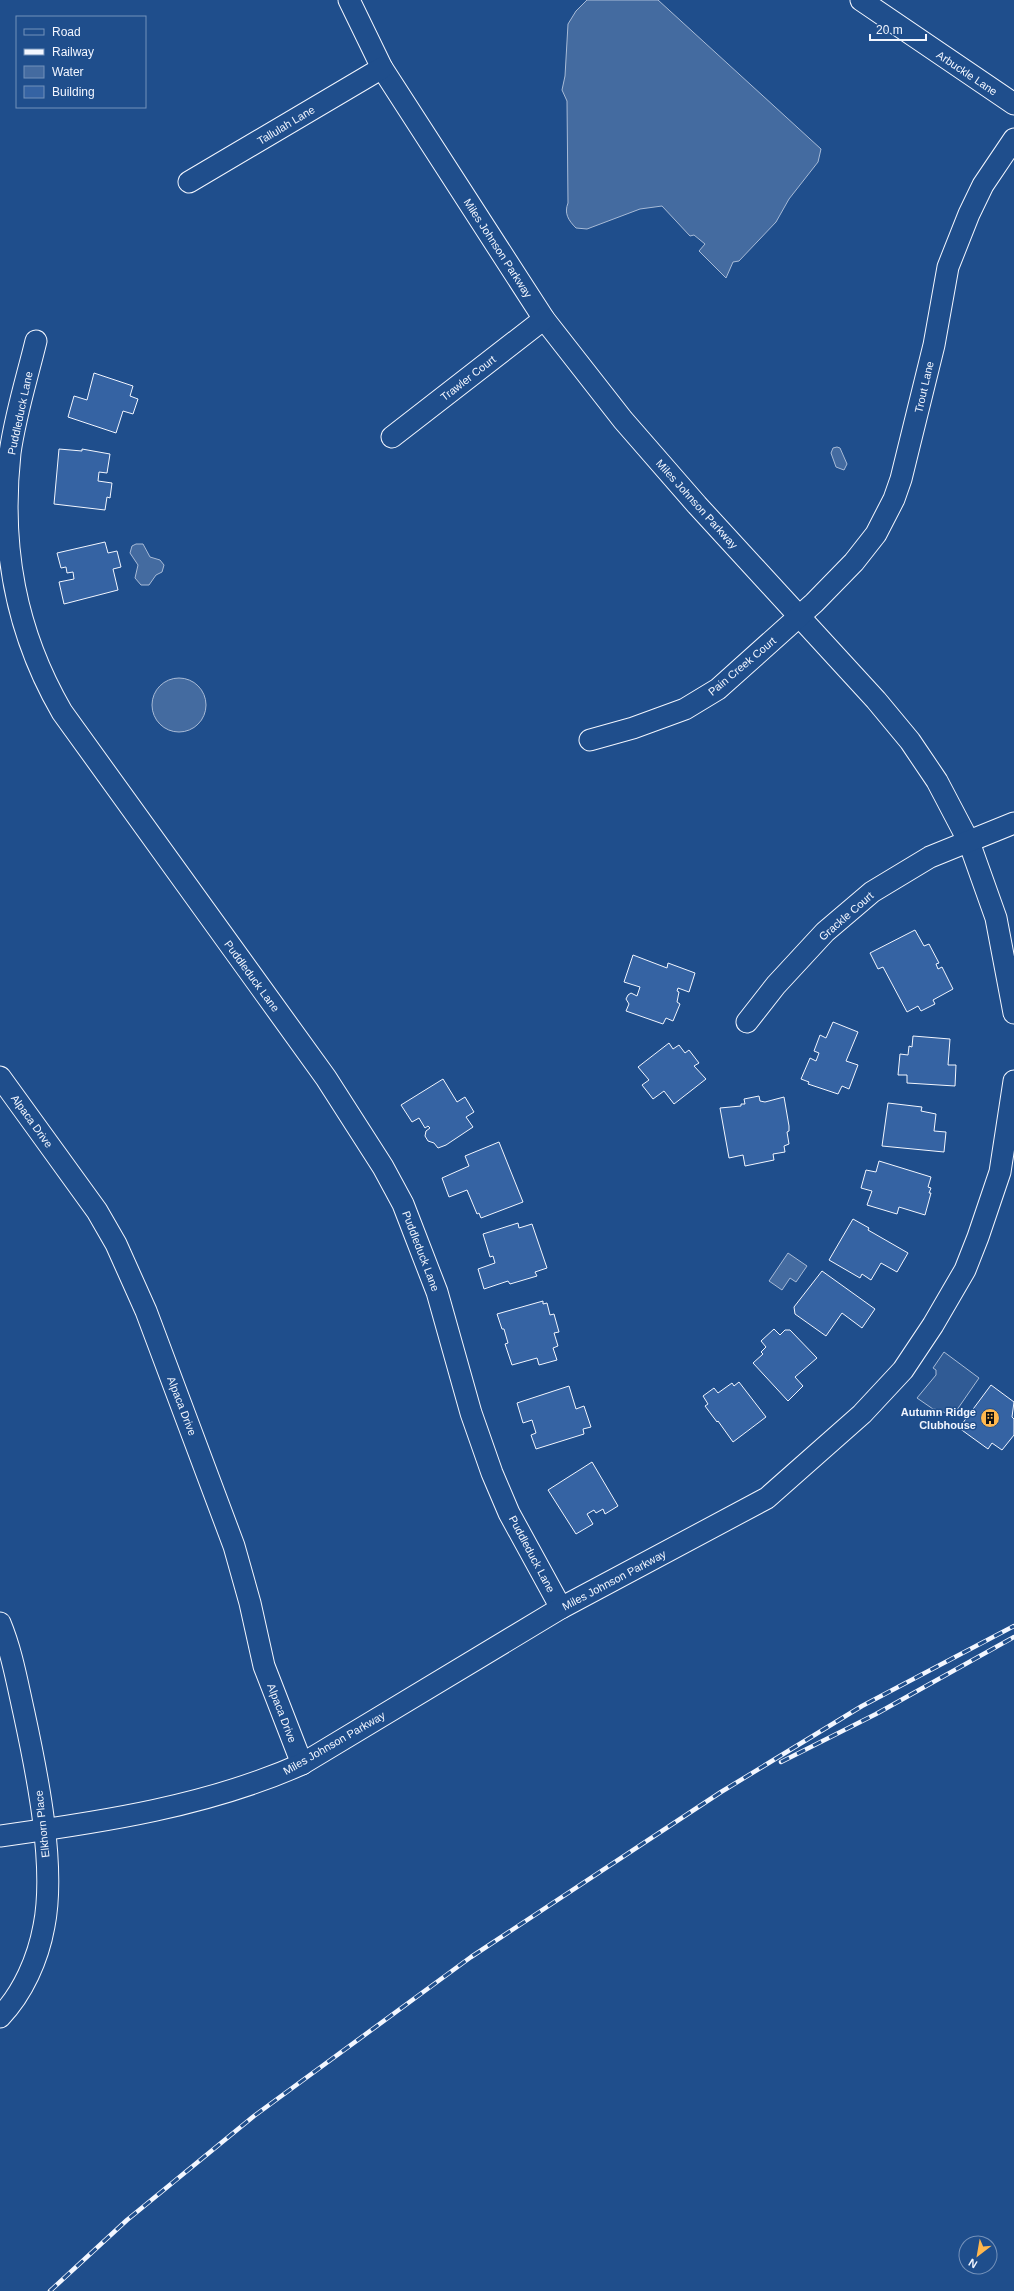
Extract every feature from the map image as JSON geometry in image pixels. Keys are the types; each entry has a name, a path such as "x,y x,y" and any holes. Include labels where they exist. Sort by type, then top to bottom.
{"street":[{"name":"Miles Johnson Parkway","path":"349,0 382,68 544,319 623,420 876,700 910,741 937,781 970,842 996,918 1014,1013"},
{"name":"Arbuckle Lane","path":"861,0 1014,104"},
{"name":"Tallulah Lane","path":"189,182 382,68"},
{"name":"Trout Lane","path":"799,616 831,587 865,550 894,499 908,456 934,345 948,267 969,214 983,185 1014,139"},
{"name":"Trawler Court","path":"392,437 544,319"},
{"name":"Puddleduck Lane","path":"36,341 10,452 5,574 27,638 45,682 62,712 326,1078 356,1123 386,1173 411,1223 435,1285 471,1412 492,1472 510,1513 561,1608"},
{"name":"Pain Creek Court","path":"590,740 633,728 685,709 718,689 799,616"},
{"name":"Grackle Court","path":"747,1022 776,985 825,932 872,892 930,857 1014,823"},
{"name":"Alpaca Drive","path":"0,1077 97,1211 116,1244 146,1311 234,1546 250,1603 264,1666 302,1764"},
{"name":"Miles Johnson Parkway","path":"0,1836 44,1830 133,1814 221,1794 265,1781 302,1764 561,1608 767,1498 862,1414 903,1370 949,1301 1007,1174 1014,1081"},
{"name":"Elkhorn Place","path":"0,1623 10,1648 35,1762 44,1830 47,1889 45,1924 41,1943 25,1980 10,2007 0,2017"}],"shaded area":[{"path":"944,1352 979,1378 952,1417 940,1410 933,1409 917,1398 936,1375 936,1370 933,1368"}],"water":[{"path":"587,0 658,0 821,149 818,162 789,199 776,222 739,261 733,262 726,278 699,251 705,244 694,235 690,236 662,206 640,209 587,229 576,228 569,219 566,210 568,203 567,101 562,90 565,76 568,24 576,11"},
{"path":"833,448 840,448 847,464 844,470 836,467 831,453"},
{"path":"136,544 143,544 150,557 160,560 164,565 162,572 156,575 149,585 141,585 135,578 138,565 130,553 132,546"},
{"path":"179,678 189,680 198,686 204,695 206,705 204,715 198,724 189,730 179,732 169,730 160,724 154,715 152,705 154,695 160,686 169,680"},
{"path":"788,1253 807,1266 796,1282 790,1278 782,1290 769,1281"}],"building":[{"path":"94,373 133,386 130,396 138,399 133,414 123,411 116,433 68,417 74,396 87,400"},
{"path":"59,449 82,451 82,449 110,454 107,473 99,472 98,481 112,483 110,498 107,497 105,510 54,504"},
{"path":"105,542 108,553 117,551 121,567 113,569 118,590 64,604 59,582 74,579 73,572 67,573 66,567 61,568 57,553"},
{"path":"915,930 924,946 929,944 939,963 936,964 938,969 942,967 953,989 933,1000 935,1004 921,1011 918,1006 907,1012 883,967 878,969 870,953"},
{"path":"633,955 667,968 668,963 695,973 689,992 678,988 677,991 679,992 677,1002 680,1004 673,1021 666,1018 663,1024 626,1011 629,1004 626,999 628,995 631,993 637,996 640,987 624,982"},
{"path":"833,1022 858,1032 846,1061 858,1065 849,1089 842,1086 838,1094 808,1084 809,1082 801,1079 810,1058 816,1061 819,1053 814,1051 820,1035 826,1038"},
{"path":"913,1036 950,1039 948,1065 956,1065 955,1086 907,1083 907,1075 898,1075 900,1054 908,1055 909,1046 912,1047"},
{"path":"669,1043 673,1049 679,1045 685,1053 689,1050 699,1063 694,1066 706,1079 674,1104 664,1091 653,1099 642,1085 649,1080 638,1067"},
{"path":"443,1079 457,1102 465,1097 474,1112 466,1117 473,1127 446,1145 438,1148 434,1143 428,1141 425,1136 426,1131 430,1128 428,1126 425,1128 419,1118 412,1122 401,1105"},
{"path":"759,1096 760,1101 765,1102 784,1097 789,1126 789,1131 787,1132 789,1144 784,1146 785,1152 773,1154 774,1160 745,1166 743,1155 729,1158 720,1108 741,1106 741,1104 745,1104 744,1099"},
{"path":"888,1103 922,1107 921,1111 936,1114 934,1131 946,1132 944,1152 882,1146"},
{"path":"499,1142 523,1202 481,1218 479,1213 477,1214 467,1190 449,1197 442,1178 469,1166 465,1156"},
{"path":"879,1161 931,1177 928,1187 931,1188 929,1193 931,1193 925,1215 899,1207 897,1214 867,1205 872,1191 861,1188 866,1170 876,1172"},
{"path":"853,1219 869,1228 868,1230 908,1253 897,1272 881,1263 871,1280 862,1274 860,1278 829,1260"},
{"path":"518,1223 519,1228 532,1224 547,1268 535,1272 537,1276 510,1284 508,1281 484,1289 478,1269 495,1263 493,1256 490,1257 483,1234"},
{"path":"822,1271 875,1309 862,1328 842,1313 826,1336 795,1314 794,1307"},
{"path":"543,1301 543,1304 547,1303 550,1315 554,1314 559,1332 554,1333 558,1346 553,1348 557,1360 539,1365 537,1358 512,1365 505,1344 508,1343 504,1329 502,1329 497,1314"},
{"path":"774,1329 780,1335 785,1330 790,1330 817,1358 795,1377 803,1386 788,1401 753,1363 763,1354 761,1352 766,1347 761,1341"},
{"path":"739,1382 766,1417 733,1442 705,1406 708,1404 703,1396 714,1388 718,1393 732,1383 734,1386"},
{"name":"Autumn Ridge Clubhouse","path":"991,1385 1014,1402 1012,1417 1014,1419 1014,1435 1002,1450 992,1443 988,1449 959,1428"},
{"path":"569,1386 576,1409 584,1406 591,1427 583,1429 584,1434 536,1449 531,1435 536,1433 532,1420 523,1423 517,1403"},
{"path":"592,1462 618,1506 605,1514 603,1509 596,1513 594,1510 587,1514 593,1524 576,1534 548,1490"}],"railway":[{"path":"50,2291 127,2220 254,2116 471,1957 721,1792 862,1706 1014,1626"},
{"path":"781,1762 876,1714 1014,1637"}],"place":[{"name":"Autumn Ridge Clubhouse","path":"990,1418"}]}
